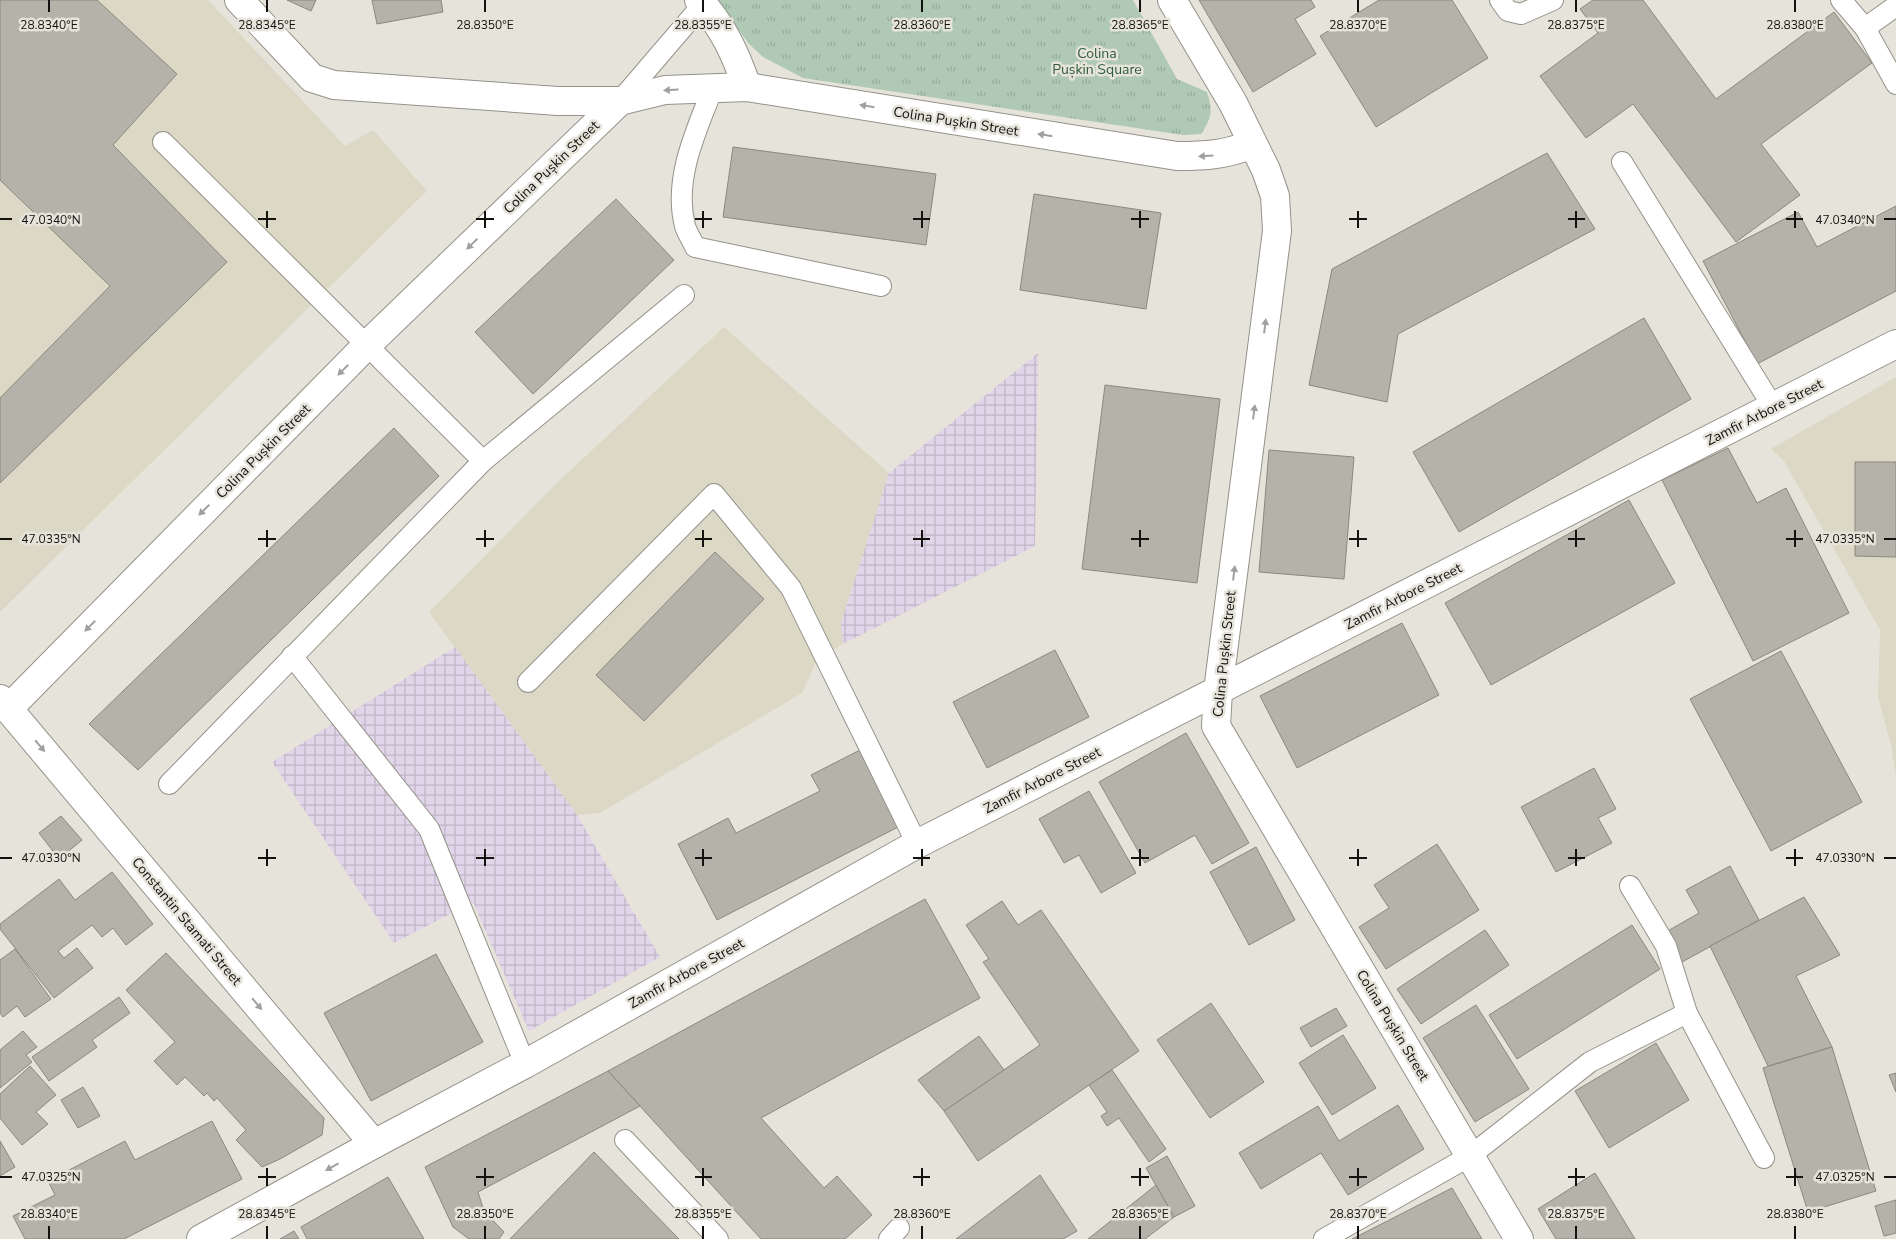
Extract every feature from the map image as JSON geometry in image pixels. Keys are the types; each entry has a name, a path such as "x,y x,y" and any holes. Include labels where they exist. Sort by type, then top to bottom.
{"street":[{"path":"239,0 312,78 334,85 558,101 620,101"},
{"name":"Colina Pușkin Street","path":"1172,0 1233,103 1266,170 1275,196 1277,232 1218,691 1216,726 1519,1239"},
{"path":"701,2 724,32 738,60 747,87"},
{"name":"Colina Pușkin Street","path":"4,704 367,345 620,101 665,90 747,87 1177,156 1209,156 1235,151 1252,144"},
{"name":"Zamfir Arbore Street","path":"201,1239 525,1064 917,844 1896,344"},
{"name":"Constantin Stamati Street","path":"4,704 374,1144"}],"lane":[{"path":"1500,0 1508,11 1521,14 1553,0"},
{"path":"1842,0 1865,28 1896,84"},
{"path":"620,101 701,2"},
{"path":"1865,28 1896,6"},
{"path":"713,88 692,144 684,174 681,202 685,228 695,247 881,286"},
{"path":"163,142 483,461"},
{"path":"1622,162 1773,407"},
{"path":"169,784 483,461 684,295"},
{"path":"528,682 714,494 791,588 917,844"},
{"path":"292,656 429,829 525,1064"},
{"path":"1630,886 1666,946 1687,1014 1764,1158"},
{"path":"1324,1239 1470,1156 1590,1062 1687,1014"},
{"path":"625,1140 718,1239"}],"shaded area":[{"path":"0,0 208,0 345,146 373,130 427,191 0,612"},
{"path":"724,327 889,473 841,623 843,644 817,660 802,693 600,813 577,815 429,612 560,480"},
{"path":"1038,353 1035,546 843,644 841,623 889,473"},
{"path":"1896,377 1896,777 1891,745 1878,697 1880,630 1784,461 1771,449"},
{"path":"455,647 577,815 660,957 529,1031 473,902 394,943 272,762"}],"green space":[{"name":"Colina Pușkin Square","path":"717,0 1133,0 1177,79 1207,92 1211,109 1210,114 1201,134 1183,135 803,78 763,57 749,44"}],"building":[{"path":"0,0 97,0 177,74 113,145 227,262 0,483 0,398 110,286 0,180"},
{"path":"287,0 316,0 311,11"},
{"path":"372,0 441,0 443,12 377,24"},
{"path":"1199,0 1311,0 1315,7 1295,19 1316,54 1253,92"},
{"path":"1379,0 1452,0 1488,58 1376,127 1320,36"},
{"path":"1593,0 1643,0 1716,99 1834,12 1872,63 1761,144 1800,195 1736,242 1633,104 1586,138 1540,76 1598,33 1580,9"},
{"path":"733,147 936,174 926,245 723,217"},
{"path":"1547,153 1595,229 1398,334 1387,402 1309,385 1332,269"},
{"path":"1034,194 1161,213 1146,309 1020,290"},
{"path":"616,199 674,260 533,394 475,332"},
{"path":"1896,206 1896,291 1757,364 1703,261 1798,212 1817,247"},
{"path":"1644,318 1691,399 1459,532 1413,452"},
{"path":"1105,385 1220,399 1197,583 1082,569"},
{"path":"394,428 439,476 138,770 89,724"},
{"path":"1728,448 1757,503 1786,488 1849,613 1753,661 1662,480"},
{"path":"1269,450 1354,457 1344,579 1259,572"},
{"path":"1855,462 1896,462 1896,557 1855,556"},
{"path":"1629,500 1675,583 1491,685 1445,603"},
{"path":"715,552 764,599 644,721 596,675"},
{"path":"1402,623 1439,695 1297,768 1260,696"},
{"path":"1055,650 1089,717 987,768 953,702"},
{"path":"1781,651 1862,802 1771,851 1690,699"},
{"path":"1186,733 1249,843 1212,864 1195,835 1145,863 1099,782"},
{"path":"862,749 902,825 717,920 678,844 728,818 736,833 820,791 811,775"},
{"path":"1594,768 1616,809 1598,818 1612,843 1556,872 1521,807"},
{"path":"1089,791 1136,873 1101,893 1079,855 1064,863 1039,819"},
{"path":"61,816 82,840 59,859 39,833"},
{"path":"1437,844 1479,910 1386,969 1359,927 1389,908 1374,885"},
{"path":"1256,847 1295,920 1249,945 1210,872"},
{"path":"1730,866 1759,920 1682,962 1666,932 1699,913 1686,890"},
{"path":"112,872 153,924 126,945 113,928 102,937 92,925 58,951 64,958 77,948 93,968 54,998 0,929 0,924 59,879 75,900"},
{"path":"1804,897 1840,955 1796,976 1832,1047 1768,1066 1710,946"},
{"path":"925,899 980,998 761,1118 824,1188 837,1176 872,1215 845,1239 761,1239 608,1071"},
{"path":"1002,901 1018,925 1041,910 1139,1051 978,1161 944,1111 1040,1045 983,962 989,959 966,925"},
{"path":"1632,925 1660,969 1517,1059 1489,1015"},
{"path":"1485,930 1509,965 1421,1024 1397,989"},
{"path":"15,949 51,999 25,1017 17,1006 3,1017 0,1013 0,960"},
{"path":"166,953 324,1118 322,1135 262,1167 236,1140 246,1130 217,1098 214,1101 207,1093 204,1096 185,1077 177,1085 154,1061 175,1042 126,990"},
{"path":"436,954 483,1042 371,1101 324,1013"},
{"path":"119,997 130,1013 92,1040 97,1047 49,1081 32,1057"},
{"path":"1211,1003 1264,1082 1210,1118 1157,1040"},
{"path":"1476,1005 1529,1089 1475,1122 1423,1038"},
{"path":"1336,1008 1347,1026 1311,1047 1300,1028"},
{"path":"23,1031 37,1047 26,1055 32,1062 0,1088 0,1050"},
{"path":"1343,1035 1376,1088 1332,1115 1299,1063"},
{"path":"979,1036 1004,1070 944,1111 918,1080"},
{"path":"1656,1043 1689,1100 1609,1148 1575,1091"},
{"path":"1832,1047 1876,1191 1808,1212 1763,1068"},
{"path":"30,1066 56,1095 36,1112 48,1124 22,1145 0,1118 0,1094"},
{"path":"1112,1070 1166,1149 1149,1162 1119,1118 1107,1126 1101,1116 1107,1112 1089,1085"},
{"path":"608,1071 640,1106 478,1192 484,1211 504,1232 499,1239 469,1239 453,1227 425,1167"},
{"path":"1896,1073 1896,1092 1889,1075"},
{"path":"83,1087 100,1116 78,1128 61,1100"},
{"path":"1398,1105 1424,1149 1348,1195 1321,1153 1261,1189 1239,1153 1318,1106 1339,1141"},
{"path":"212,1121 242,1179 124,1239 25,1239 13,1216 55,1195 48,1181 125,1141 135,1160"},
{"path":"0,1141 15,1167 0,1176"},
{"path":"594,1152 679,1239 510,1239"},
{"path":"1167,1156 1195,1206 1174,1217 1146,1168"},
{"path":"1595,1173 1635,1239 1556,1239 1538,1209"},
{"path":"1040,1175 1077,1231 1063,1239 956,1239"},
{"path":"388,1177 424,1239 307,1239 301,1227"},
{"path":"1156,1185 1174,1217 1145,1239 1088,1239"},
{"path":"1452,1188 1482,1239 1352,1239"},
{"path":"1896,1200 1896,1233 1884,1236 1875,1206"},
{"path":"294,1231 299,1239 280,1239"}]}
